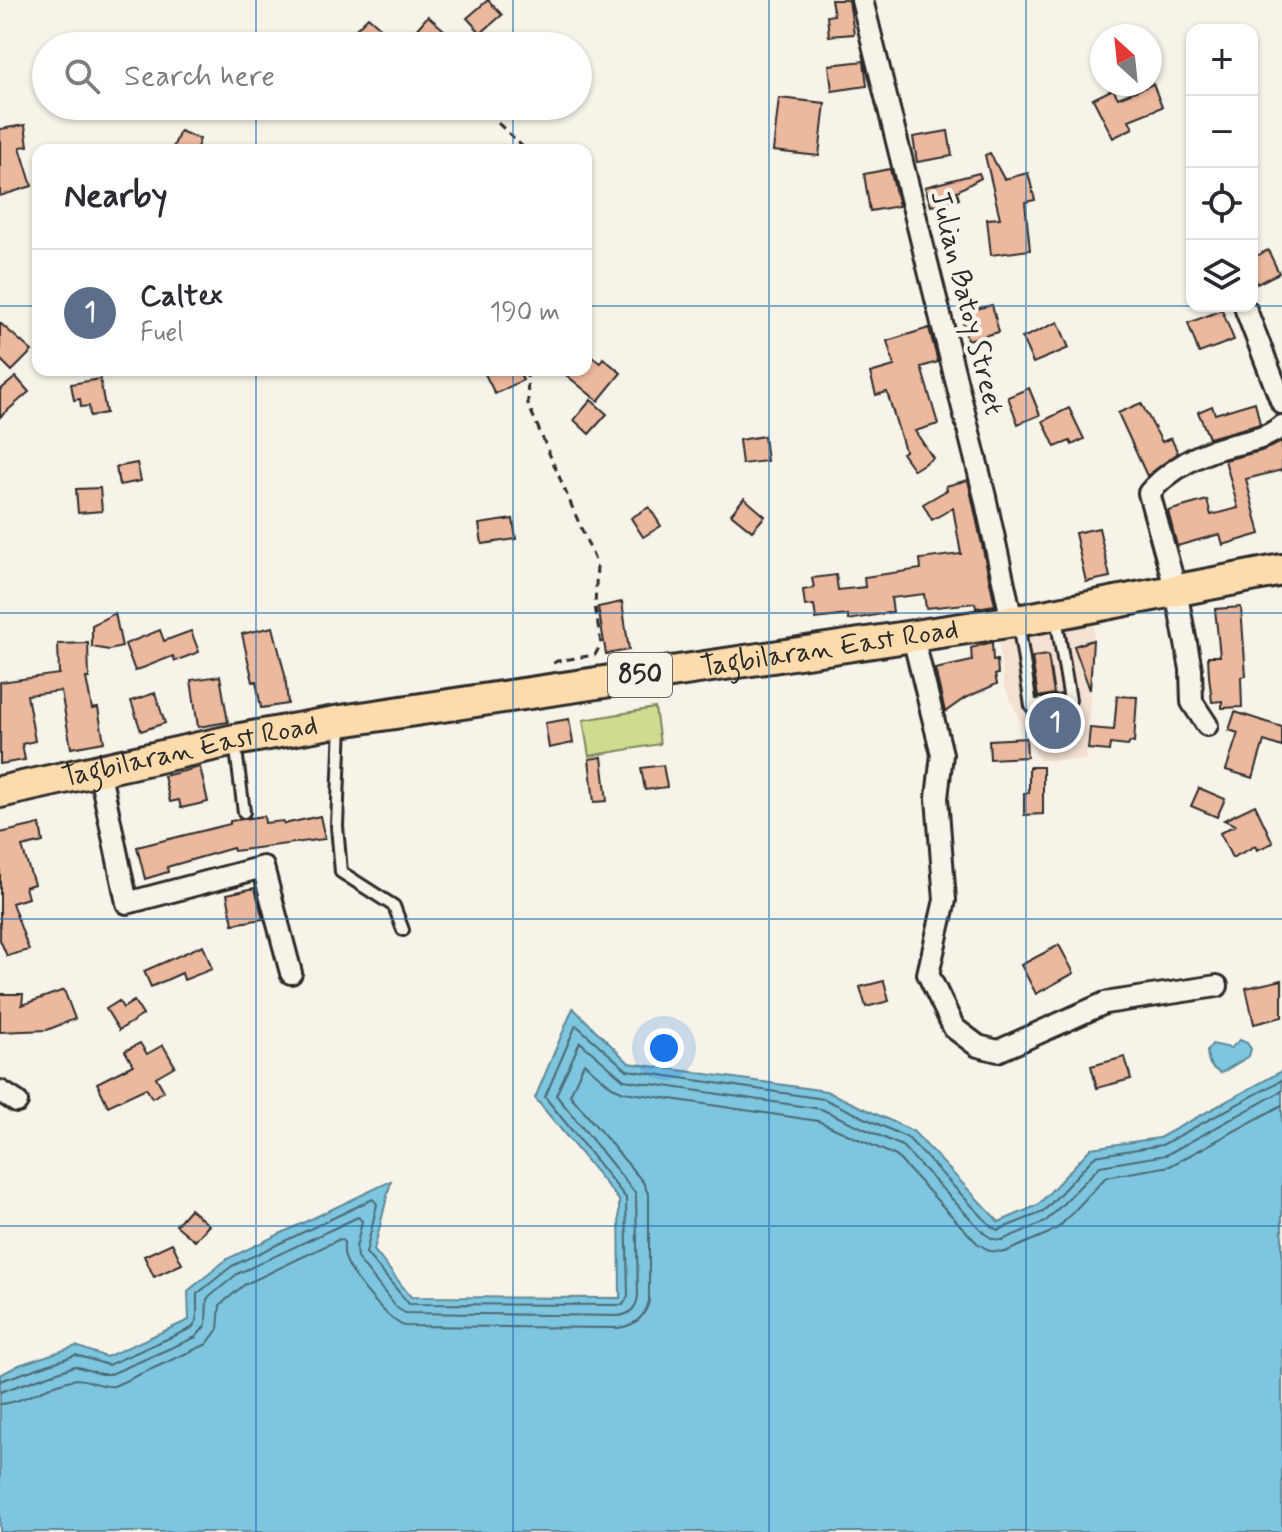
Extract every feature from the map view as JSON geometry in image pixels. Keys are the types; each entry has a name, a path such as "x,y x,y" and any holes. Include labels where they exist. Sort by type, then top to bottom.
{"main road":[{"name":"Tagbilaran East Road","path":"0,792 235,740 341,721 913,637 1055,614 1282,570"}],"street":[{"name":"Julian Batoy Street","path":"862,0 1015,620"},
{"path":"1247,312 1282,403"},
{"path":"1207,725 1192,702 1191,669 1176,591 1149,493 1160,479 1210,451 1272,435 1282,426"},
{"path":"913,637 942,754 937,798 945,900 928,974 954,1028 978,1046 998,1051 1105,1003 1217,986"},
{"path":"99,769 127,903 263,867 291,973"}],"lane":[{"path":"1015,620 1031,706 1070,700 1055,614"},
{"path":"341,721 337,826 341,872 394,906 403,930"},
{"path":"235,740 244,812"}],"path":[{"path":"498,123 520,144"},
{"path":"527,376 528,404 597,565 595,606 601,644 595,655 557,661 546,668 550,688"}],"shaded area":[{"path":"1095,620 1086,760 1039,760 1004,686 998,637"}],"green space":[{"path":"655,708 660,744 589,756 583,720"}],"water":[{"path":"573,1008 629,1063 826,1091 913,1131 999,1222 1038,1205 1091,1148 1159,1138 1282,1071 1282,1532 0,1532 0,1375 19,1365 76,1346 106,1357 189,1320 188,1291 227,1259 391,1181 374,1250 411,1297 620,1298 619,1200 535,1098"},
{"path":"1240,1040 1251,1049 1249,1056 1221,1073 1212,1067 1207,1051 1212,1044 1231,1048"}],"building":[{"path":"488,0 502,15 482,32 467,18"},
{"path":"831,0 849,0 854,34 829,36 827,16 834,15"},
{"path":"428,16 446,32 414,32"},
{"path":"368,17 385,32 359,32 356,29"},
{"path":"864,61 867,86 832,91 829,65"},
{"path":"1099,96 1158,96 1162,107 1129,120 1133,128 1113,138 1093,99"},
{"path":"779,98 825,103 819,156 773,151"},
{"path":"25,125 28,146 20,147 32,186 0,196 0,129"},
{"path":"180,131 200,139 198,144 175,144"},
{"path":"948,131 952,156 917,162 913,137"},
{"path":"990,153 1004,179 1028,173 1035,200 1025,202 1030,250 991,255 987,219 1000,218 985,155"},
{"path":"890,169 899,206 870,211 864,174"},
{"path":"979,173 981,178 957,191 959,199 931,206 925,187"},
{"path":"1268,250 1279,273 1258,284 1258,255"},
{"path":"992,305 999,332 967,340 961,313"},
{"path":"1223,312 1234,340 1199,353 1188,323"},
{"path":"1058,322 1069,348 1033,363 1022,338"},
{"path":"0,323 32,351 12,371 0,359"},
{"path":"929,328 938,362 921,367 938,424 915,431 933,458 914,470 902,453 905,451 887,392 876,395 870,373 894,366 887,341"},
{"path":"592,357 600,363 603,358 621,373 598,401 567,376 592,376"},
{"path":"486,376 521,376 523,380 495,394"},
{"path":"16,377 29,392 0,417 0,390"},
{"path":"100,379 106,413 90,416 89,406 81,407 80,399 74,400 71,384"},
{"path":"1029,388 1040,415 1018,424 1008,397"},
{"path":"591,400 607,414 589,434 574,420"},
{"path":"1255,402 1260,424 1209,438 1198,412 1212,406 1215,414"},
{"path":"1141,403 1162,442 1171,438 1178,453 1147,476 1118,413"},
{"path":"1069,408 1084,439 1072,445 1070,441 1055,447 1043,421"},
{"path":"764,436 767,461 742,464 739,440"},
{"path":"1282,442 1282,470 1246,479 1260,534 1223,545 1220,534 1177,546 1168,511 1207,500 1211,515 1238,508 1225,460"},
{"path":"137,463 141,481 119,485 116,467"},
{"path":"968,480 995,605 976,608 975,603 926,608 924,594 891,598 893,612 848,620 848,615 816,619 814,605 805,606 803,590 814,588 812,578 836,575 838,590 865,587 864,577 921,569 920,559 961,554 953,508 932,520 923,504 947,490 946,486"},
{"path":"100,488 102,511 78,513 76,489"},
{"path":"744,498 765,516 752,531 731,514"},
{"path":"649,507 661,526 643,537 631,518"},
{"path":"513,519 516,539 482,544 479,524"},
{"path":"1099,528 1110,577 1086,582 1075,533"},
{"path":"622,602 629,650 606,654 598,607"},
{"path":"1241,607 1246,676 1241,677 1242,707 1222,708 1222,701 1212,702 1209,676 1208,656 1220,656 1215,609"},
{"path":"115,613 122,647 109,650 92,647 92,625"},
{"path":"273,627 285,675 288,704 261,708 242,634"},
{"path":"160,630 164,641 191,631 199,652 175,661 173,656 135,671 125,644"},
{"path":"1093,640 1090,690 1074,646"},
{"path":"992,642 993,661 997,660 997,684 965,698 945,712 935,669 972,661 971,648"},
{"path":"88,643 89,678 86,678 92,709 98,708 104,742 71,748 61,691 27,695 35,741 22,744 25,760 0,764 0,682 59,674 58,644"},
{"path":"1048,655 1054,694 1038,697 1032,657"},
{"path":"220,676 228,722 198,727 191,680"},
{"path":"155,693 165,723 141,731 131,701"},
{"path":"1117,696 1137,697 1134,743 1130,742 1128,746 1110,744 1109,751 1088,749 1090,728 1114,730"},
{"path":"1235,712 1282,727 1282,747 1264,741 1253,778 1226,770 1238,733 1229,730"},
{"path":"569,719 573,743 549,748 545,723"},
{"path":"1026,738 1027,757 990,759 989,740"},
{"path":"602,757 607,801 594,802 589,759"},
{"path":"663,765 667,787 645,790 641,768"},
{"path":"200,767 208,802 181,808 179,800 170,802 164,776"},
{"path":"1029,767 1043,767 1043,814 1024,815 1024,793 1029,793"},
{"path":"1199,788 1225,799 1217,817 1191,806"},
{"path":"1255,805 1273,843 1257,850 1255,846 1232,858 1220,833 1235,825 1224,820"},
{"path":"264,816 265,823 283,821 284,824 320,816 325,839 234,851 233,848 167,867 168,872 145,879 137,847 230,824 230,821"},
{"path":"40,824 43,842 22,847 34,884 25,887 28,898 12,903 29,950 7,956 0,940 0,833"},
{"path":"255,888 263,919 233,924 227,894"},
{"path":"203,945 212,969 184,980 182,973 151,987 144,971"},
{"path":"1059,945 1074,973 1036,994 1021,965"},
{"path":"1282,980 1282,1017 1254,1024 1246,988"},
{"path":"884,981 889,1001 866,1007 860,987"},
{"path":"64,990 75,1019 47,1030 0,1032 0,994 23,994 22,1005"},
{"path":"119,1001 123,1008 134,1001 143,1015 119,1030 106,1009"},
{"path":"140,1043 147,1054 163,1045 175,1066 156,1077 164,1091 152,1098 146,1088 108,1106 97,1083 133,1065 125,1051"},
{"path":"1125,1057 1131,1079 1097,1088 1091,1066"},
{"path":"190,1209 209,1225 195,1241 176,1225"},
{"path":"172,1243 182,1264 154,1277 144,1256"}],"place":[{"name":"Caltex","path":"1055,723"}]}
